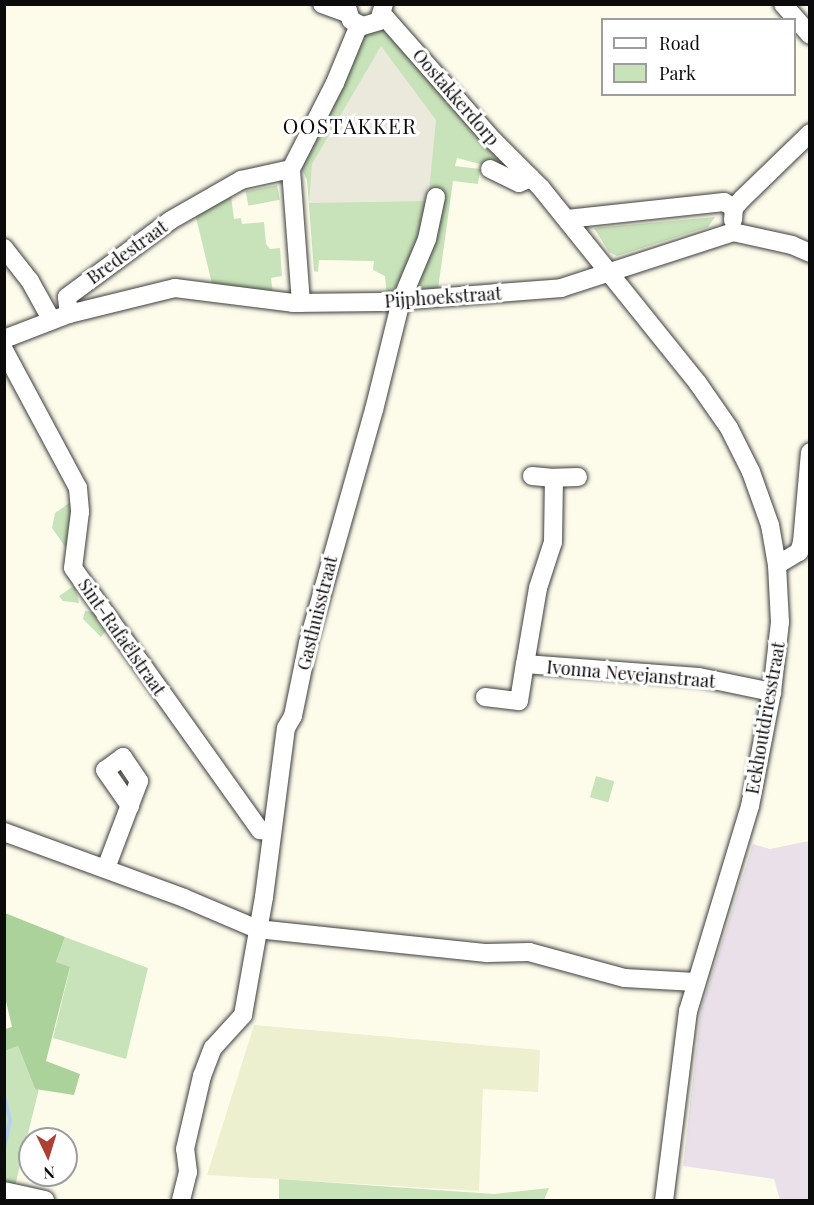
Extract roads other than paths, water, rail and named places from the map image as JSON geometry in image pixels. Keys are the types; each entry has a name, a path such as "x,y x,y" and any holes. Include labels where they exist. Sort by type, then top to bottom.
{"street":[{"path":"322,4 373,25 383,10"},
{"path":"783,4 795,18"},
{"name":"Oostakkerdorp","path":"383,10 567,219 610,275"},
{"path":"301,303 291,169 335,83 350,14"},
{"path":"796,19 810,35"},
{"path":"810,133 734,208 734,232 810,253"},
{"name":"Bredestraat","path":"69,314 68,297 136,243 230,185 266,171 291,169"},
{"name":"Oostakkerdorp","path":"490,169 519,183 531,178"},
{"name":"Gasthuisstraat","path":"181,1200 188,1172 185,1149 202,1076 213,1048 243,1015 286,728 292,716 308,643 374,410 401,301 427,239 436,197"},
{"path":"567,219 724,202 734,208"},
{"name":"Pijphoekstraat","path":"69,314 175,288 301,303 401,301 536,291 610,275 734,232"},
{"path":"4,248 30,281 51,319"},
{"name":"Eekhoutdriesstraat","path":"610,275 697,382 729,428 751,472 770,525 777,565 780,622 772,692 750,806 688,1011 664,1200"},
{"path":"4,339 69,314"},
{"name":"Sint-Rafaëlstraat","path":"4,350 78,488 80,512 73,568 260,830 271,831"},
{"path":"777,565 799,552 802,542 810,452"},
{"path":"532,476 578,477"},
{"name":"Ivonna Nevejanstraat","path":"485,697 519,701 538,588 553,542 554,478"},
{"name":"Ivonna Nevejanstraat","path":"525,664 699,677 772,692"},
{"path":"106,868 130,806"},
{"path":"4,832 106,868 257,929 487,953 529,952 625,978 695,982"},
{"path":"4,1191 45,1200"}],"waterway":[{"path":"4,1096 10,1120 4,1149"}],"district":[{"name":"OOSTAKKER","path":"350,125"}]}
